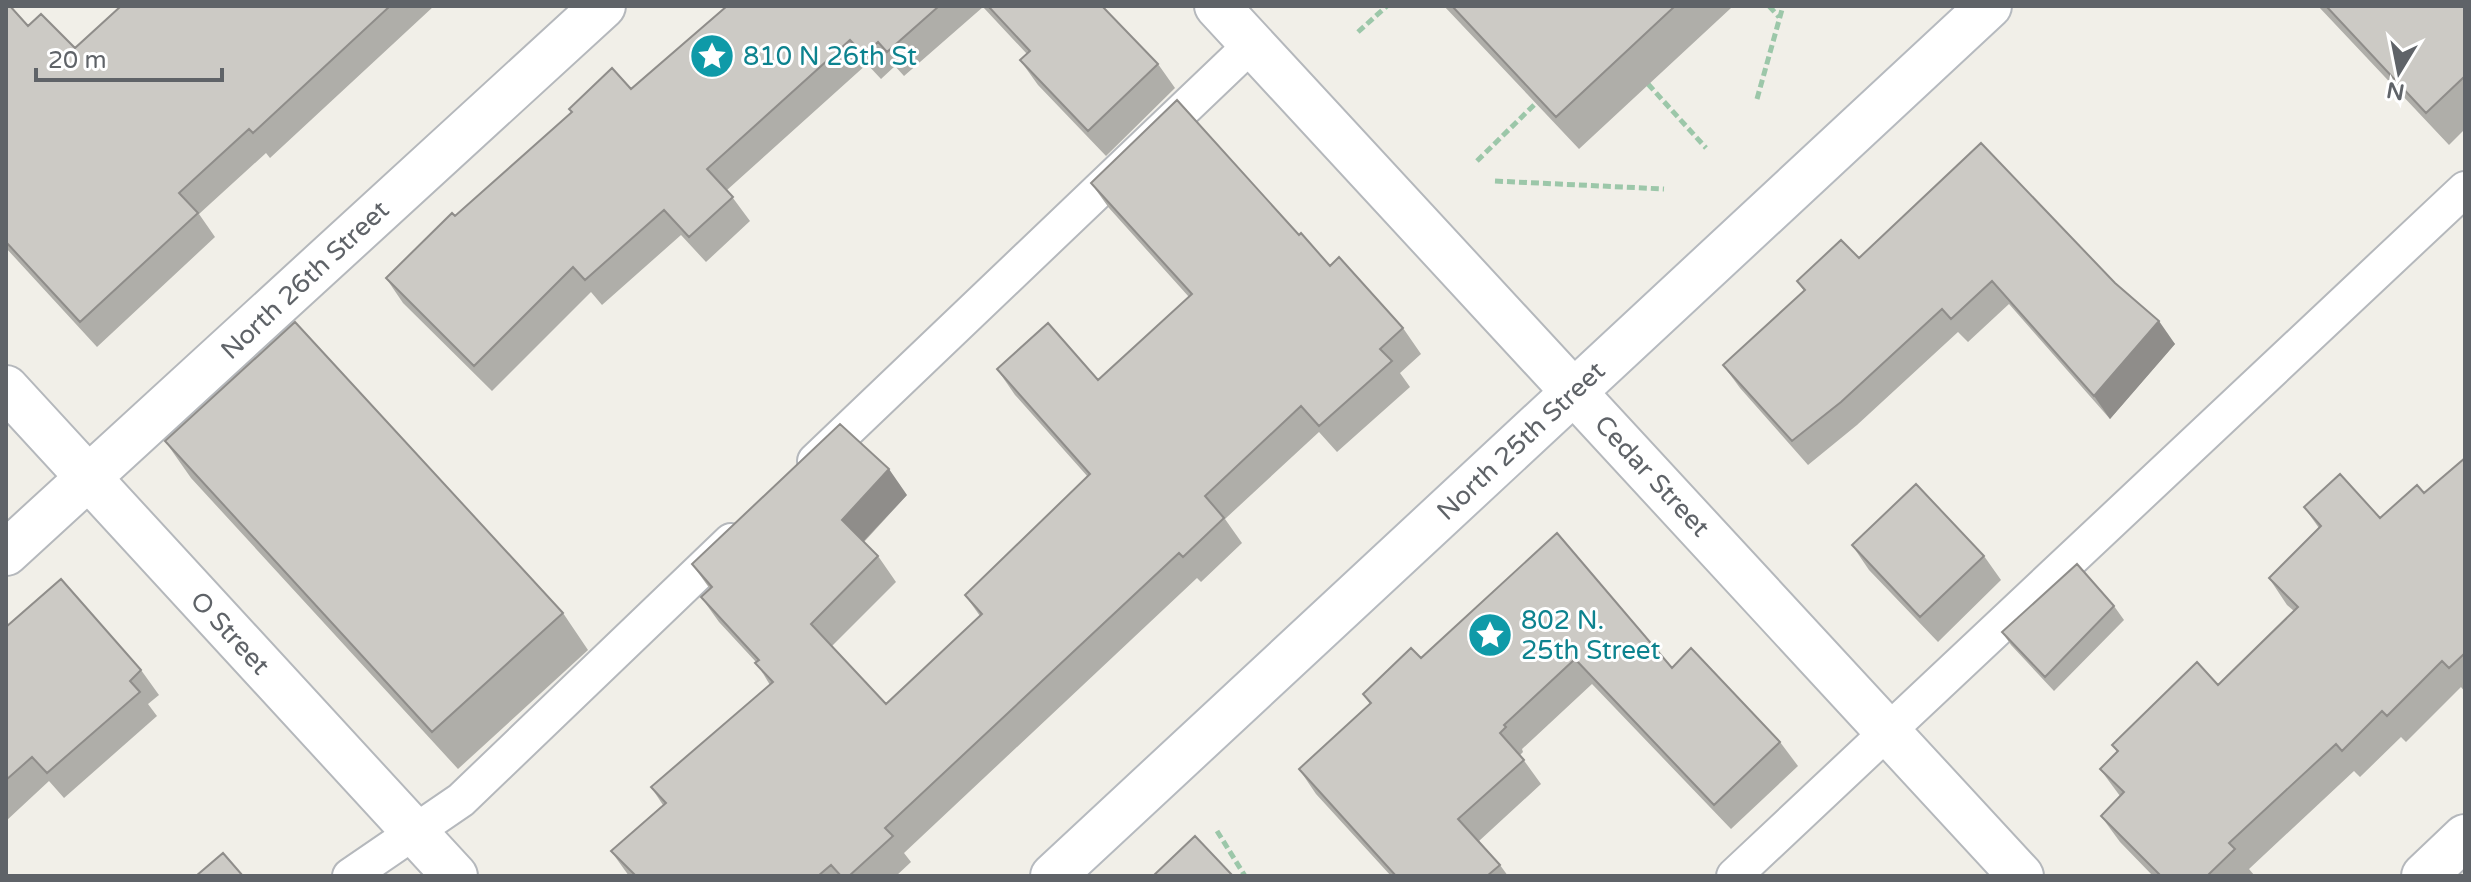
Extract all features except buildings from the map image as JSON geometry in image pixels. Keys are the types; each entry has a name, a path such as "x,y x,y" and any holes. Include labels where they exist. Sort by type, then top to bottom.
{"street":[{"name":"North 26th Street","path":"6,553 603,6"},
{"name":"North 25th Street","path":"1053,876 1989,6"},
{"name":"Cedar Street","path":"1222,8 2021,876"},
{"name":"O Street","path":"6,388 455,876"},
{"path":"2424,876 2465,837"}],"lane":[{"path":"793,482 1252,44"},
{"path":"1734,876 2465,189"},
{"path":"350,876 412,830 461,800 759,515"}],"path":[{"path":"1358,32 1387,6"},
{"path":"1769,6 1780,17"},
{"path":"1757,99 1783,6"},
{"path":"1648,84 1706,148"},
{"path":"1477,161 1536,103"},
{"path":"1495,181 1664,189"},
{"path":"1217,831 1245,876"}],"place":[{"name":"810 N 26th St","path":"712,56"},
{"name":"802 N. 25th Street","path":"1490,635"}]}
